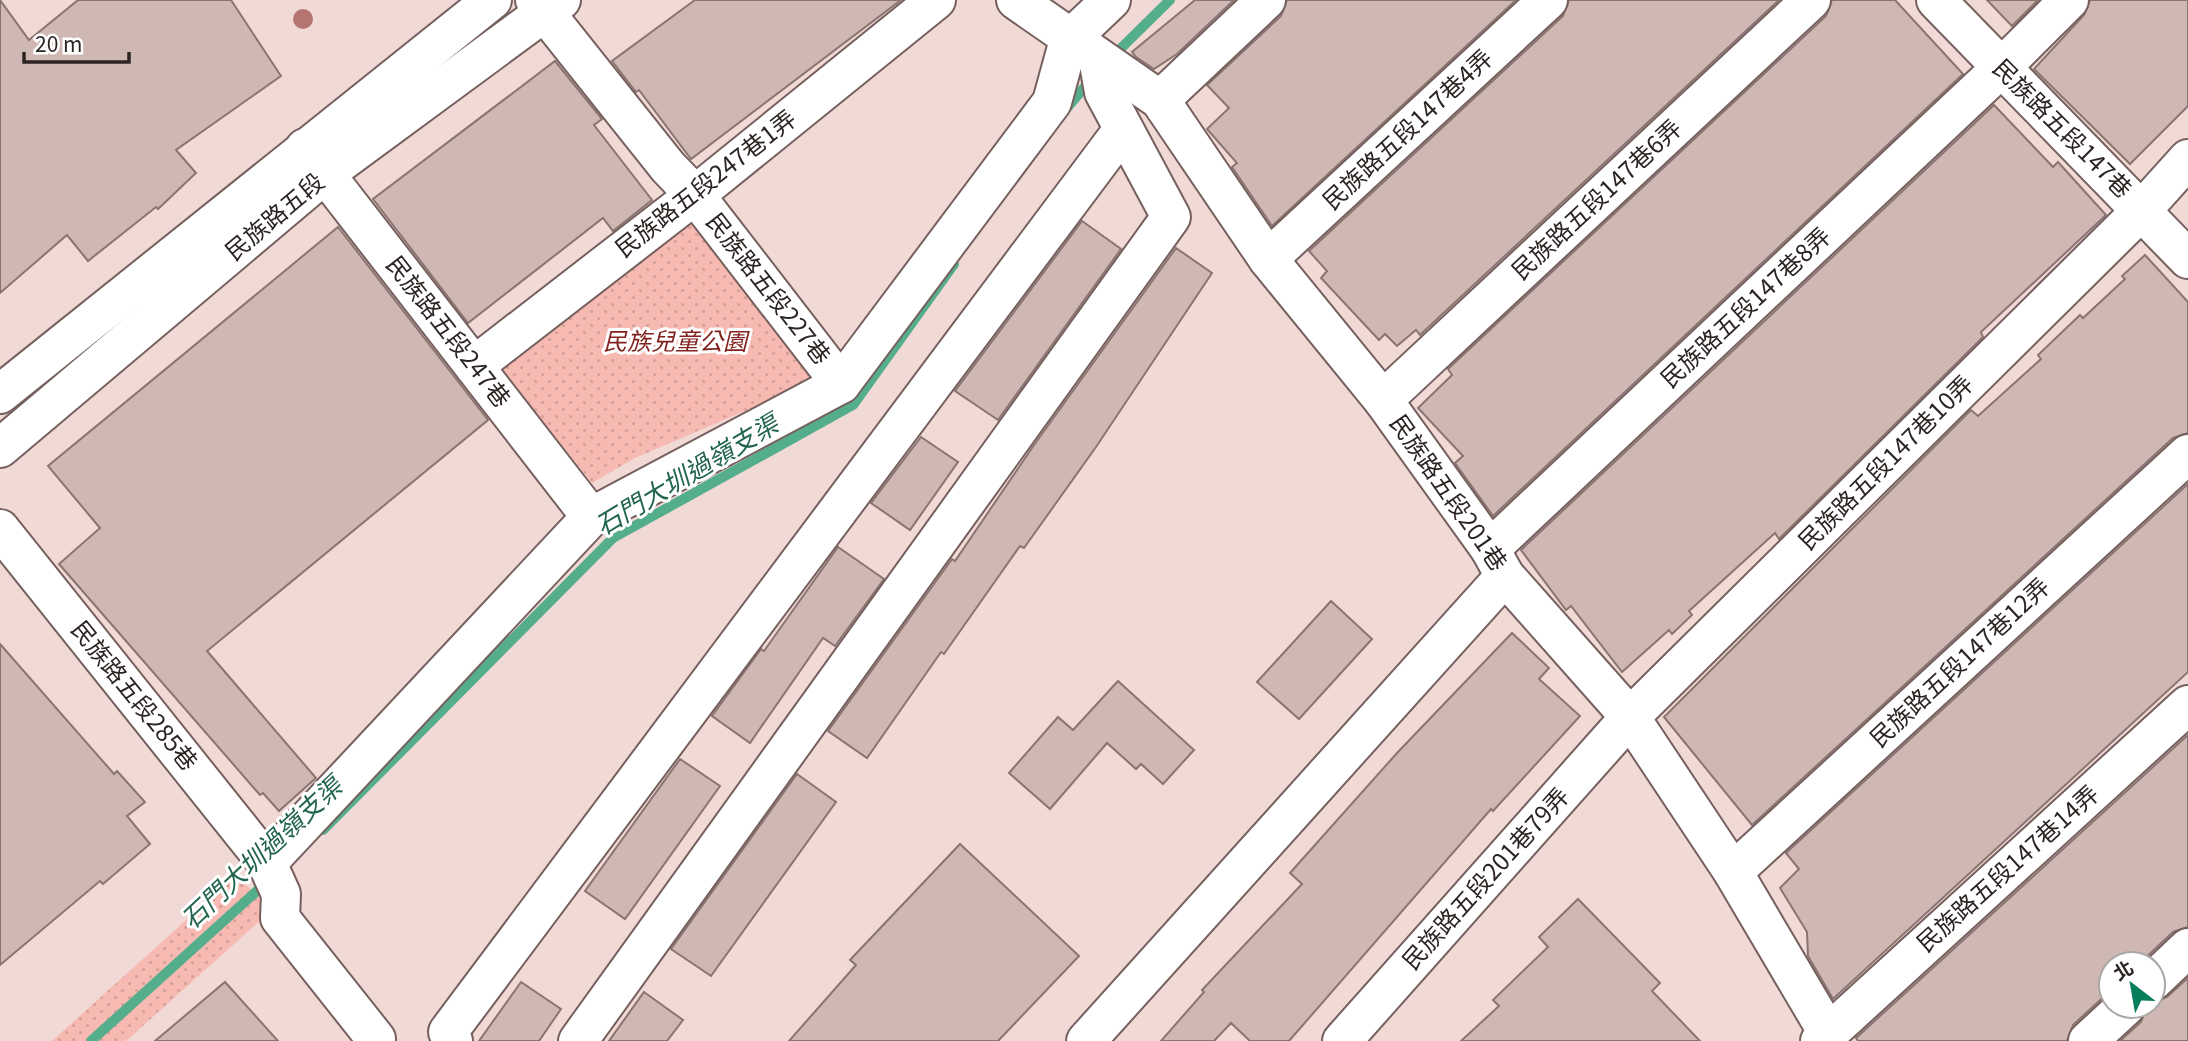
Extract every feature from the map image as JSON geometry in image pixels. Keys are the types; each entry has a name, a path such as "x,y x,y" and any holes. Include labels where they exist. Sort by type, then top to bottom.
{"main road":[{"name":"民族路五段","path":"0,448 492,0"},
{"name":"民族路五段247巷1弄","path":"474,366 695,195 936,0"},
{"name":"民族路五段201巷","path":"1016,0 1160,100 1268,259 1382,400 1498,562 1630,717 1733,872 1824,1037"},
{"path":"267,863 591,517 841,384 1052,102 1111,0"},
{"path":"1160,100 1266,0"},
{"name":"民族路五段147巷4弄","path":"1268,259 1548,0"},
{"name":"民族路五段147巷6弄","path":"1382,400 1811,0"},
{"name":"民族路五段147巷","path":"1936,0 2188,259"},
{"name":"民族路五段147巷8弄","path":"1086,1041 1498,562 2069,0"},
{"name":"民族路五段","path":"0,394 316,161 547,4"},
{"name":"民族路五段227巷","path":"547,4 668,167 695,195 841,384"},
{"path":"578,1041 1171,217 1122,131 1084,49"},
{"path":"453,1041 448,1032 1122,131"},
{"name":"民族路五段147巷10弄","path":"1630,717 2142,210 2188,159"},
{"name":"民族路五段247巷","path":"316,161 591,517"},
{"name":"民族路五段147巷12弄","path":"1733,872 2188,454"},
{"name":"民族路五段285巷","path":"0,529 267,863 281,894 280,918 376,1039 374,1041"},
{"name":"民族路五段147巷14弄","path":"1824,1037 2188,705"},
{"name":"民族路五段201巷79弄","path":"1342,1041 1630,717"},
{"path":"2167,968 2188,948"},
{"path":"2088,1041 2111,1020"}],"green space":[{"name":"民族兒童公園","path":"690,214 815,381 635,458 592,483 498,365"},
{"path":"236,875 272,910 126,1041 52,1041"}],"building":[{"path":"0,0 29,40 78,0 231,0 281,76 176,150 196,173 158,209 156,207 88,261 67,235 0,293"},
{"path":"695,0 901,0 691,159 639,90 636,92 612,61"},
{"path":"1195,0 1234,0 1177,54 1154,69 1136,57 1132,52"},
{"path":"1287,0 1516,0 1272,226 1232,167 1237,163 1207,129 1229,108 1207,85 1281,16"},
{"path":"1569,0 1779,0 1420,335 1416,330 1397,346 1385,334 1379,340 1321,278 1327,271 1309,251 1563,16"},
{"path":"1832,0 1895,0 1963,74 1493,516 1455,463 1463,456 1418,408 1452,375 1448,369 1826,16"},
{"path":"1987,0 2038,0 2012,26"},
{"path":"2090,0 2188,0 2188,106 2130,164 2034,69 2084,15"},
{"path":"555,61 602,119 594,125 652,200 613,231 603,218 468,323 373,199"},
{"path":"1994,105 2053,167 2058,162 2106,215 1981,332 1983,337 1779,539 1775,533 1689,611 1692,615 1672,634 1669,630 1622,672 1571,606 1566,610 1521,550"},
{"path":"1082,221 1121,249 998,420 955,391"},
{"path":"338,227 488,420 207,651 316,778 279,811 263,793 260,795 59,564 100,528 48,466"},
{"path":"1176,248 1212,273 1096,447 1024,548 1020,546 944,654 941,652 867,758 828,731 952,559 955,561 1034,445"},
{"path":"2145,255 2188,302 2188,433 2173,438 1752,825 1664,717 1971,410 1978,416 2041,359 2038,355 2080,315 2083,318 2125,279 2122,276"},
{"path":"921,437 958,462 910,530 871,503"},
{"path":"2188,484 2188,672 1833,999 1808,956 1807,932 1780,888 1799,869 1786,853"},
{"path":"838,547 884,579 835,646 823,638 750,743 712,716 761,649 764,651"},
{"path":"1331,601 1372,639 1299,719 1257,682"},
{"path":"1512,633 1549,668 1539,679 1580,716 1493,811 1491,809 1289,1041 1250,1041 1231,1023 1214,1041 1161,1041 1204,992 1202,990 1302,884 1290,873 1397,753"},
{"path":"0,644 114,774 117,771 145,802 127,816 150,844 103,884 100,881 0,965"},
{"path":"1118,681 1194,750 1163,784 1141,764 1136,769 1107,743 1050,809 1009,773 1058,717 1073,730"},
{"path":"2188,735 2188,927 2173,932 2154,950 2097,950 2097,1003 2073,1025 2067,1041 1858,1041 1856,1038"},
{"path":"680,759 720,786 625,919 585,891"},
{"path":"797,774 836,802 711,976 671,949"},
{"path":"960,844 1079,956 998,1041 789,1041 856,965 850,960"},
{"path":"1578,899 1660,983 1652,991 1700,1041 1461,1041 1499,1006 1493,1000 1548,947 1539,937"},
{"path":"2188,978 2188,1041 2120,1041 2142,1020 2167,1020 2167,997"},
{"path":"225,982 278,1041 155,1041"},
{"path":"521,982 561,1009 539,1041 479,1041"},
{"path":"644,992 683,1020 667,1041 609,1041"}],"waterway":[{"name":"石門大圳過嶺支渠","path":"1112,57 1170,0"},
{"name":"石門大圳過嶺支渠","path":"1066,109 1094,76"},
{"name":"石門大圳過嶺支渠","path":"323,830 613,538 853,405 954,264"},
{"name":"石門大圳過嶺支渠","path":"91,1041 268,881"}]}
